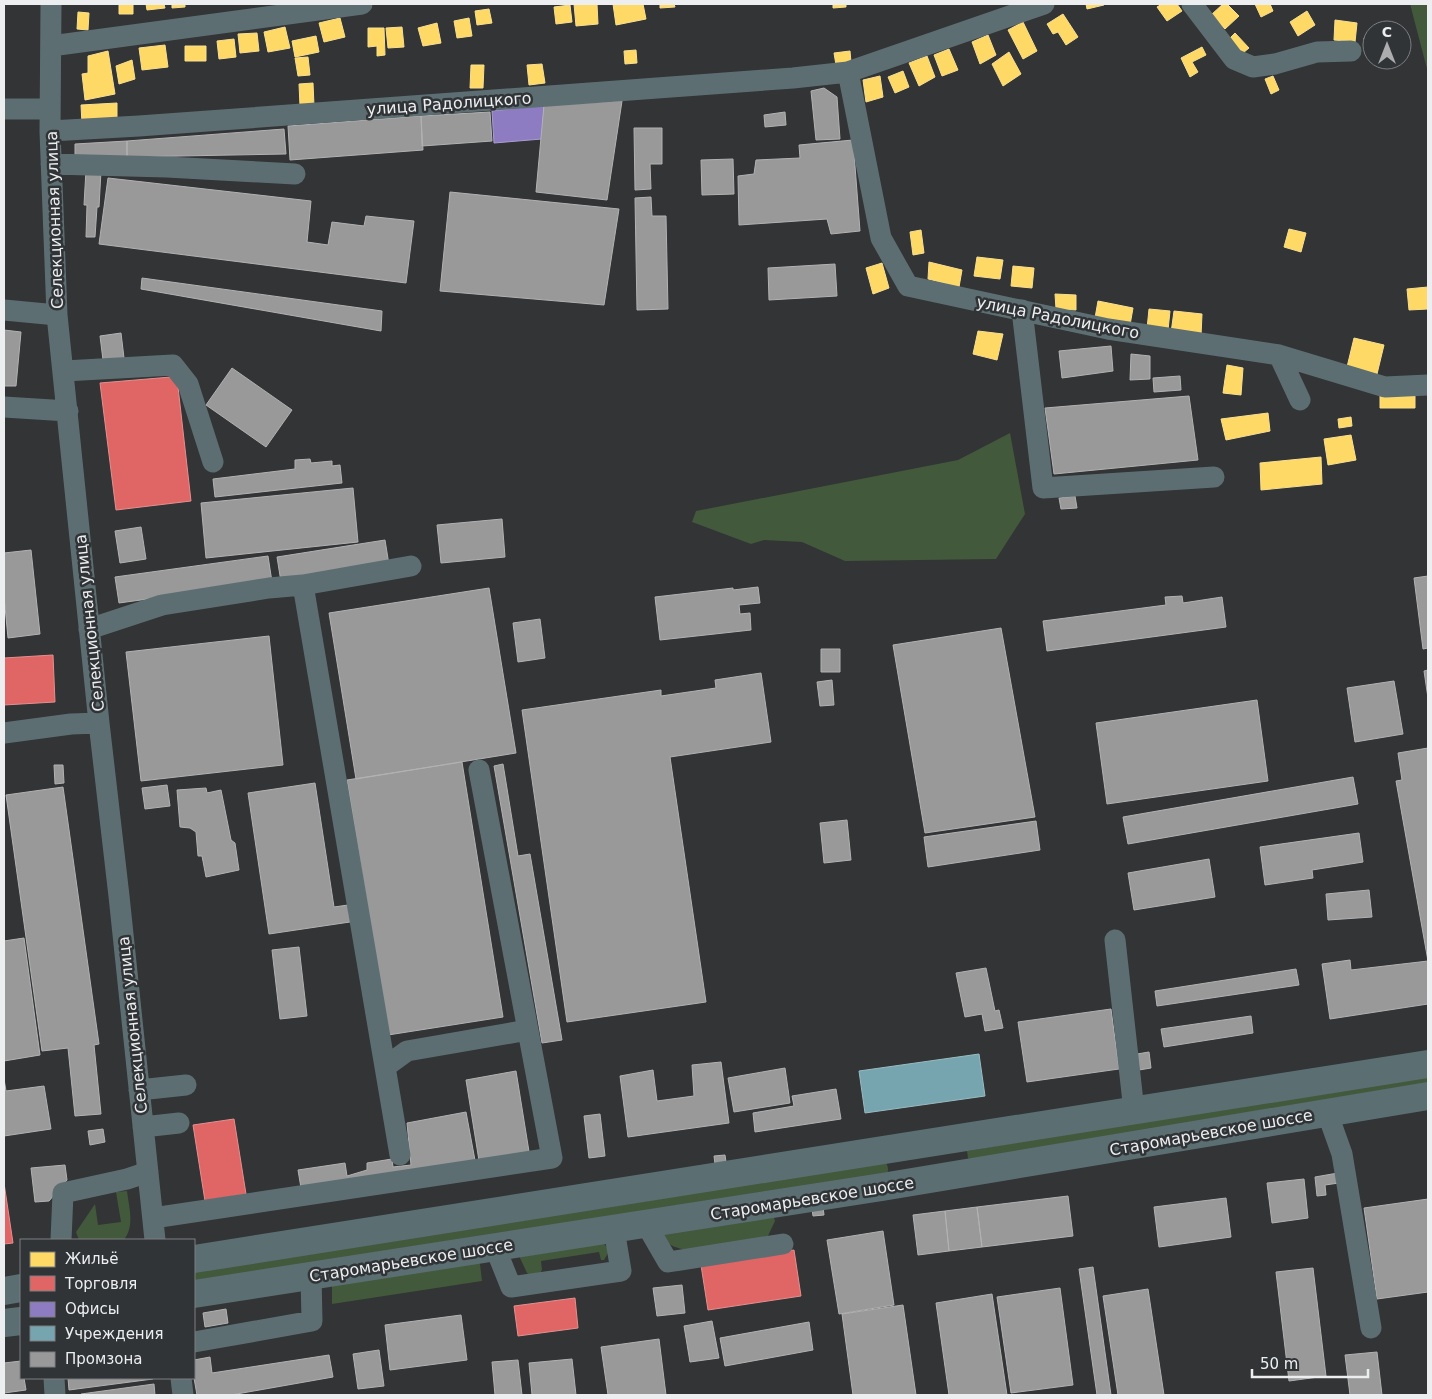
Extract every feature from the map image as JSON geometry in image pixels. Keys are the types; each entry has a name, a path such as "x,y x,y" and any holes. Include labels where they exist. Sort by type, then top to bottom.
{"main road":[{"name":"Старомарьевское шоссе","path":"195,1259 1428,1064"},
{"name":"Старомарьевское шоссе","path":"195,1294 921,1181 1428,1096"},
{"path":"915,1146 921,1181"},
{"path":"4,1291 20,1288"},
{"path":"4,1323 20,1320"}],"street":[{"name":"Селекционная улица","path":"51,4 50,131 57,315 154,1239"},
{"path":"51,46 362,4"},
{"name":"улица Радолицкого","path":"50,131 139,126 848,72 1044,4"},
{"path":"1192,4 1234,59 1253,67 1268,66 1318,52 1350,51"},
{"name":"улица Радолицкого","path":"848,72 881,238 908,286 1108,328 1278,355 1385,387 1428,385"},
{"path":"4,109 50,110"},
{"path":"51,164 167,167 295,174"},
{"path":"4,310 57,315"},
{"path":"1022,310 1043,488 1214,477"},
{"path":"1278,355 1300,400"},
{"path":"64,371 173,365 188,384 213,462"},
{"path":"4,407 68,411"},
{"path":"89,629 162,605 269,588 303,585 411,566"},
{"path":"303,585 400,1155"},
{"path":"4,733 71,724 99,723"},
{"path":"153,1218 552,1158 479,770"},
{"path":"1115,940 1134,1111"},
{"path":"385,1068 407,1051 528,1030"},
{"path":"139,1090 186,1085"},
{"path":"1327,1112 1342,1154 1371,1328"},
{"path":"143,1127 179,1124"},
{"path":"61,1239 63,1193 127,1179 148,1172"},
{"path":"646,1224 668,1262 783,1244"},
{"path":"495,1247 511,1287 621,1271 614,1229"},
{"path":"195,1342 312,1321 312,1276"},
{"path":"54,1379 55,1395"},
{"path":"181,1379 184,1395"}],"green space":[{"path":"1410,4 1428,4 1428,71 1426,65"},
{"path":"1010,433 1025,514 996,559 845,561 802,542 764,540 751,544 692,522 696,511 958,460"},
{"path":"1428,1072 1428,1088 972,1162 968,1158 967,1151"},
{"path":"885,1161 888,1168 887,1175 195,1284 195,1270"},
{"path":"127,1191 130,1222 124,1239 79,1239 76,1232 95,1204 98,1225 121,1222 116,1192"},
{"path":"773,1214 775,1221 766,1240 685,1250 670,1244 661,1232"},
{"path":"603,1243 607,1247 608,1253 604,1260 601,1260 599,1252 541,1261 542,1270 540,1273 530,1275 527,1273 520,1258 521,1254"},
{"path":"475,1258 480,1264 482,1281 332,1304 332,1286"}],"building: Жильё":[{"path":"119,4 133,4 133,14 119,14"},
{"path":"146,4 164,4 165,8 147,10"},
{"path":"172,4 185,4 185,7 172,8"},
{"path":"574,4 597,4 598,24 576,26"},
{"path":"613,4 643,4 646,19 616,25"},
{"path":"660,4 674,4 675,7 660,8"},
{"path":"833,4 846,4 846,7 833,8"},
{"path":"1086,4 1104,4 1104,5 1087,9"},
{"path":"1162,4 1177,4 1182,11 1167,21 1157,7"},
{"path":"1223,4 1227,4 1239,16 1225,29 1211,15"},
{"path":"1255,4 1270,4 1273,11 1261,17"},
{"path":"570,5 572,22 556,24 554,7"},
{"path":"489,9 492,23 477,25 475,11"},
{"path":"1307,11 1315,25 1298,36 1290,22"},
{"path":"78,12 89,13 88,30 77,29"},
{"path":"1063,14 1078,37 1066,45 1058,32 1053,34 1047,24"},
{"path":"340,18 345,37 324,42 319,23"},
{"path":"469,18 472,36 457,38 454,21"},
{"path":"1335,20 1357,23 1355,42 1334,40"},
{"path":"1023,22 1037,51 1023,59 1008,30"},
{"path":"437,23 441,43 423,46 418,28"},
{"path":"285,27 290,48 268,52 264,32"},
{"path":"402,27 404,47 388,48 386,28"},
{"path":"368,28 384,28 385,55 377,56 377,46 368,47"},
{"path":"257,33 259,51 240,53 238,34"},
{"path":"1235,33 1249,48 1243,53 1229,39"},
{"path":"988,35 996,55 980,64 972,42"},
{"path":"316,36 319,52 295,57 292,41"},
{"path":"234,39 236,57 219,59 217,41"},
{"path":"165,45 168,67 142,70 139,48"},
{"path":"185,46 206,46 206,61 185,61"},
{"path":"1202,47 1206,55 1192,62 1198,72 1190,77 1181,58"},
{"path":"949,49 958,70 942,76 934,55"},
{"path":"636,50 637,63 625,64 624,51"},
{"path":"108,51 115,94 85,100 82,74 88,73 88,56"},
{"path":"850,51 851,62 836,65 834,53"},
{"path":"1009,52 1021,74 1003,86 992,64"},
{"path":"927,56 935,77 919,86 909,63"},
{"path":"308,57 310,75 298,76 295,58"},
{"path":"132,60 135,79 119,84 116,66"},
{"path":"542,64 545,83 529,85 527,65"},
{"path":"471,65 484,65 483,88 470,88"},
{"path":"903,71 909,87 895,93 888,77"},
{"path":"880,76 883,97 866,102 863,80"},
{"path":"1273,76 1279,90 1271,94 1265,79"},
{"path":"313,83 314,106 300,106 299,84"},
{"path":"117,103 117,121 82,124 81,105"},
{"path":"1289,229 1306,233 1301,252 1284,247"},
{"path":"921,230 924,253 913,255 910,232"},
{"path":"977,257 1003,260 1000,279 974,276"},
{"path":"929,262 962,270 959,287 928,279"},
{"path":"882,263 889,288 873,294 866,268"},
{"path":"1013,266 1034,268 1032,288 1011,286"},
{"path":"1428,287 1428,309 1409,310 1407,289"},
{"path":"1055,294 1076,295 1076,310 1056,309"},
{"path":"1098,301 1133,308 1130,325 1095,318"},
{"path":"1149,309 1170,311 1168,330 1147,329"},
{"path":"1174,311 1202,314 1201,336 1171,333"},
{"path":"978,331 1003,334 997,360 973,354"},
{"path":"1354,338 1384,345 1377,374 1347,367"},
{"path":"1227,365 1243,368 1241,395 1223,393"},
{"path":"1380,396 1415,396 1415,408 1380,408"},
{"path":"1268,413 1270,431 1226,440 1221,419"},
{"path":"1351,417 1352,426 1339,428 1338,419"},
{"path":"1351,435 1356,460 1328,465 1324,439"},
{"path":"1321,457 1322,484 1261,490 1260,463"}],"building: Торговля":[{"path":"171,377 178,387 191,501 116,510 100,383"},
{"path":"53,655 55,702 4,705 4,658"},
{"path":"234,1119 246,1194 205,1201 193,1125"},
{"path":"4,1183 13,1243 4,1244"},
{"path":"794,1250 801,1296 708,1310 701,1265"},
{"path":"575,1298 578,1328 518,1336 514,1306"}],"building: Офисы":[{"path":"544,105 542,139 494,143 492,111"}],"building: Учреждения":[{"path":"979,1054 985,1096 865,1113 859,1071"}],"building: Промзона":[{"path":"824,88 837,97 840,139 816,140 811,91"},
{"path":"622,101 607,200 536,192 544,105"},
{"path":"490,112 492,141 422,146 421,116"},
{"path":"785,112 786,125 765,127 764,115"},
{"path":"421,116 423,150 290,160 288,126"},
{"path":"634,128 662,128 662,164 650,164 651,189 635,190"},
{"path":"284,129 286,154 127,157 127,141"},
{"path":"853,140 860,231 831,234 827,219 739,225 738,176 754,174 756,160 800,158 799,145"},
{"path":"127,141 127,157 75,160 75,144"},
{"path":"733,159 734,194 702,195 701,160"},
{"path":"86,170 101,171 95,237 86,237 87,205 84,205"},
{"path":"108,178 311,201 307,242 328,245 332,222 364,226 366,216 414,221 406,283 99,244"},
{"path":"450,192 619,209 604,305 440,291"},
{"path":"651,197 652,216 666,216 668,309 637,310 635,198"},
{"path":"835,264 837,296 769,300 768,268"},
{"path":"142,278 382,311 381,331 141,289"},
{"path":"4,330 21,332 16,386 4,386"},
{"path":"121,333 124,358 103,360 100,336"},
{"path":"1111,346 1113,371 1062,378 1059,351"},
{"path":"1131,354 1150,356 1150,379 1130,380"},
{"path":"232,368 292,410 266,447 206,405"},
{"path":"1180,376 1181,390 1154,392 1153,378"},
{"path":"1189,396 1198,460 1054,474 1045,408"},
{"path":"310,459 311,463 332,461 332,466 340,465 342,483 215,497 213,479 295,469 295,460"},
{"path":"353,488 358,542 206,558 201,503"},
{"path":"1075,496 1077,508 1061,509 1059,498"},
{"path":"502,519 505,557 441,563 437,525"},
{"path":"141,527 146,559 120,563 115,531"},
{"path":"385,540 389,565 281,582 277,557"},
{"path":"31,550 40,634 8,638 4,596 4,553"},
{"path":"268,556 272,582 119,603 115,577"},
{"path":"1428,576 1428,648 1423,649 1414,578"},
{"path":"758,587 760,603 739,605 740,614 750,613 751,630 660,640 655,597"},
{"path":"489,588 516,753 356,779 329,613"},
{"path":"1182,596 1183,603 1222,597 1226,627 1047,651 1043,621 1166,605 1165,597"},
{"path":"540,619 545,658 518,662 513,623"},
{"path":"1001,628 1035,817 925,833 893,645"},
{"path":"269,636 283,765 141,781 126,652"},
{"path":"821,649 840,649 840,672 821,672"},
{"path":"1428,670 1428,698 1424,671"},
{"path":"761,673 771,742 670,757 706,1002 567,1022 522,710 661,690 661,696 716,688 715,680"},
{"path":"832,680 834,705 820,706 817,682"},
{"path":"1394,681 1403,734 1355,742 1347,688"},
{"path":"1257,700 1268,781 1107,804 1096,723"},
{"path":"1428,748 1428,961 1396,781 1402,780 1398,753"},
{"path":"462,762 503,1017 388,1035 347,780"},
{"path":"503,764 518,856 530,854 562,1040 542,1043 494,766"},
{"path":"54,765 63,765 64,783 55,784"},
{"path":"1353,777 1358,804 1128,844 1123,817"},
{"path":"315,783 334,907 348,905 350,922 269,934 248,793"},
{"path":"167,785 170,806 145,809 142,788"},
{"path":"63,787 99,1044 94,1045 101,1114 75,1116 68,1048 42,1051 6,795"},
{"path":"206,788 207,793 221,790 231,840 235,843 239,870 206,877 202,856 198,856 196,832 190,828 180,827 177,790"},
{"path":"847,820 851,860 824,863 820,823"},
{"path":"1036,821 1040,850 928,867 924,837"},
{"path":"1359,833 1363,862 1312,870 1313,878 1265,885 1260,847"},
{"path":"1209,859 1215,897 1134,910 1128,873"},
{"path":"1369,890 1372,917 1328,920 1326,894"},
{"path":"24,938 40,1055 4,1061 4,941"},
{"path":"299,947 307,1016 280,1019 272,950"},
{"path":"1350,960 1351,970 1428,961 1428,1004 1330,1019 1322,964"},
{"path":"986,968 995,1011 999,1010 1003,1028 985,1031 982,1014 965,1017 956,973"},
{"path":"1296,969 1299,985 1157,1006 1155,991"},
{"path":"1111,1009 1119,1069 1027,1082 1018,1022"},
{"path":"1251,1016 1253,1033 1164,1047 1161,1029"},
{"path":"1149,1052 1151,1068 1139,1070 1137,1054"},
{"path":"721,1062 729,1123 628,1137 620,1076 653,1070 657,1101 694,1096 692,1065"},
{"path":"785,1068 790,1103 734,1112 728,1078"},
{"path":"516,1071 531,1164 481,1173 466,1080"},
{"path":"4,1079 6,1091 44,1086 51,1129 4,1136"},
{"path":"836,1089 841,1119 755,1132 753,1113 794,1106 792,1096"},
{"path":"466,1112 477,1171 303,1200 298,1170 345,1163 347,1176 367,1170 367,1163 392,1159 393,1167 411,1165 407,1123"},
{"path":"600,1114 605,1156 589,1158 584,1116"},
{"path":"103,1129 105,1142 90,1145 88,1131"},
{"path":"725,1155 726,1162 715,1164 714,1156"},
{"path":"65,1165 67,1180 49,1201 35,1202 31,1168"},
{"path":"1338,1173 1339,1183 1325,1185 1326,1195 1317,1196 1315,1177"},
{"path":"1304,1179 1308,1218 1272,1223 1267,1183"},
{"path":"1068,1196 1073,1236 982,1247 977,1207"},
{"path":"1226,1198 1231,1237 1159,1247 1154,1207"},
{"path":"1428,1199 1428,1292 1377,1299 1364,1208"},
{"path":"823,1207 824,1215 813,1216 812,1209"},
{"path":"977,1207 982,1247 949,1251 945,1211"},
{"path":"945,1211 949,1251 918,1255 913,1215"},
{"path":"883,1231 894,1305 839,1314 827,1240"},
{"path":"1093,1267 1111,1395 1097,1395 1079,1269"},
{"path":"1313,1268 1326,1376 1289,1381 1276,1272"},
{"path":"682,1285 685,1313 657,1316 653,1288"},
{"path":"1060,1288 1073,1385 1011,1393 997,1297"},
{"path":"1148,1289 1164,1395 1118,1395 1103,1296"},
{"path":"992,1294 1007,1395 949,1395 936,1303"},
{"path":"903,1305 916,1395 853,1395 842,1314"},
{"path":"226,1309 228,1323 205,1327 203,1313"},
{"path":"461,1315 467,1360 390,1370 385,1325"},
{"path":"712,1321 719,1358 690,1362 684,1326"},
{"path":"809,1322 813,1350 725,1366 720,1338"},
{"path":"659,1339 666,1395 608,1395 601,1347"},
{"path":"379,1350 384,1386 358,1389 353,1354"},
{"path":"1377,1352 1382,1395 1350,1395 1345,1355"},
{"path":"329,1355 333,1377 231,1395 197,1395 194,1379 195,1360 210,1357 212,1373"},
{"path":"572,1359 576,1395 532,1395 529,1363"},
{"path":"518,1360 522,1395 495,1395 492,1362"},
{"path":"20,1361 20,1379 24,1379 26,1390 4,1393 4,1363"},
{"path":"68,1379 153,1379 69,1390"},
{"path":"154,1384 155,1395 81,1395 81,1394"}]}
